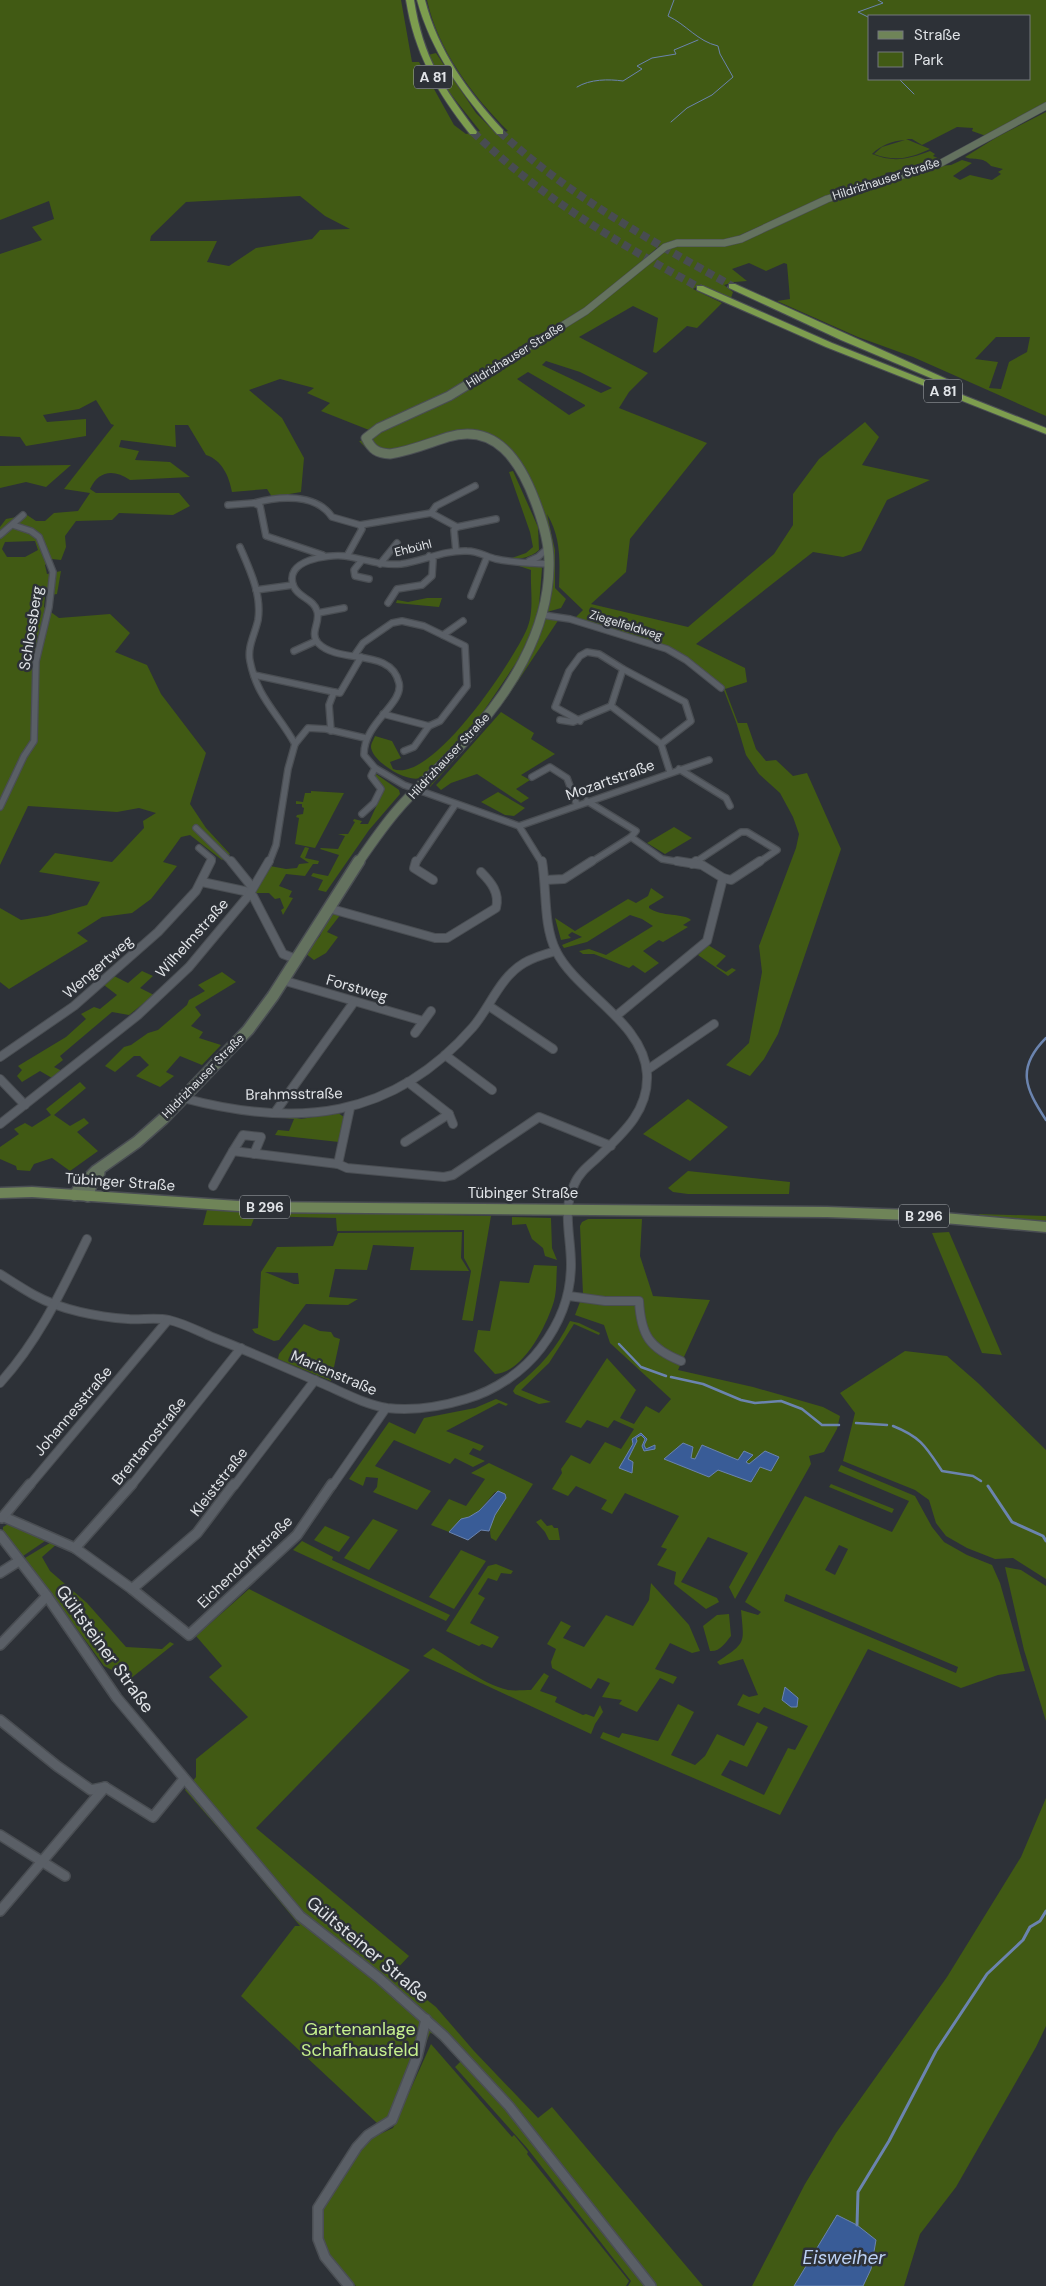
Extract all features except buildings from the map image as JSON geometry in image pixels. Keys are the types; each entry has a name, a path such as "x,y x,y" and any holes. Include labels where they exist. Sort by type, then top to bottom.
{"highway":[{"name":"A 81","path":"410,0 418,44 429,69 444,95 473,132"},
{"name":"A 81","path":"421,0 431,29 451,70 477,106 500,132"},
{"name":"A 81","path":"732,286 855,343 1046,423"},
{"name":"A 81","path":"700,288 840,350 1046,431"}],"main road":[{"name":"Hildrizhauser Straße","path":"82,1195 106,1165 143,1137 252,1025 386,823 416,790 469,738 495,705 532,642 543,614 549,564 548,548 539,509 522,474 506,449 498,442 484,436 456,435 413,450 390,454 372,449 367,444 366,438 379,428 449,396 586,310 614,290 654,254 665,247 677,243 724,243 741,239 827,198 930,166 954,156 1046,106"},
{"name":"Tübinger Straße","path":"0,1192 82,1195 220,1206 850,1212 935,1217 1046,1227"}],"street":[{"path":"431,513 436,506 476,486"},
{"path":"228,505 254,503 263,499 298,498 323,506 332,517 360,526 431,513 457,527 496,519"},
{"path":"254,503 260,506 266,536 325,556"},
{"path":"0,535 22,515"},
{"name":"Schlossberg","path":"0,807 24,756 34,741 36,662 49,608 53,572 39,537 31,531 13,525"},
{"path":"347,556 362,529 360,526"},
{"path":"456,551 454,530 457,527"},
{"path":"380,564 396,543"},
{"path":"240,547 256,590 258,617 251,642 249,662 261,696 270,710 286,728 295,744 308,728 365,738"},
{"path":"525,563 538,557 548,548"},
{"name":"Ehbühl","path":"293,585 293,576 302,564 325,556 347,556 380,564 403,563 442,552 474,551 487,557 525,563 549,564"},
{"path":"388,603 397,589 422,585 425,579 432,576 433,560 429,556"},
{"path":"471,596 487,557"},
{"path":"362,560 354,570 355,576 369,579"},
{"path":"256,590 293,585 296,590 313,604 318,613 314,632 316,641 327,650 361,657 386,667 398,682 397,696 365,738 364,755 375,768 416,790 519,826 542,862 550,934 556,951 566,967 616,1016 641,1050 647,1070 714,1024"},
{"path":"318,613 344,608"},
{"name":"Ziegelfeldweg","path":"543,614 570,619 667,649 686,660 721,688"},
{"path":"354,656 363,643 392,623 402,621 418,624 443,634 465,646 467,686 440,721 429,726 414,747 404,751"},
{"path":"443,634 463,621"},
{"path":"294,651 316,641"},
{"path":"580,721 555,707 575,658 587,652 596,653 685,702 691,721 661,744"},
{"path":"254,675 340,692 361,657"},
{"path":"560,720 564,723 580,721 611,706 622,669"},
{"path":"328,730 329,705 334,692"},
{"path":"611,706 661,744 670,772"},
{"path":"383,714 429,726"},
{"name":"Wilhelmstraße","path":"0,1124 138,1015 189,967 250,891 268,864 276,845 295,744"},
{"name":"Mozartstraße","path":"519,826 577,804 709,760"},
{"path":"532,777 550,767 562,774 567,778 577,804"},
{"path":"362,814 374,804 381,789 371,776 375,768"},
{"path":"679,770 726,798 730,806"},
{"path":"545,880 564,879 631,837 636,831 587,801"},
{"path":"433,880 414,868 417,859 455,805"},
{"path":"196,828 235,865 283,954 296,959"},
{"path":"631,837 662,859 692,864 702,865 723,878 732,880 777,850 748,832 741,832 692,864"},
{"name":"Wengertweg","path":"0,1057 32,1038 75,1006 115,973 166,925 202,882 202,878 212,859 199,848"},
{"path":"328,908 435,938 447,938 496,908 498,902 492,882 481,872"},
{"path":"616,1016 704,946 707,941 723,878"},
{"path":"202,882 250,891"},
{"name":"Brahmsstraße","path":"183,1098 214,1106 276,1111 324,1111 350,1108 380,1097 408,1082 445,1055 464,1037 489,1006 501,984 519,966 532,958 556,951"},
{"name":"Forstweg","path":"282,980 423,1021"},
{"path":"276,1111 354,1002"},
{"path":"489,1006 553,1049"},
{"path":"415,1033 431,1011"},
{"path":"445,1055 492,1090"},
{"name":"Marienstraße","path":"0,1274 36,1296 98,1316 168,1320 240,1348 371,1404 386,1408 437,1408 466,1400 496,1387 514,1375 539,1351 561,1317 569,1296 571,1264 567,1210 574,1184 583,1171 628,1129 639,1111 648,1090 647,1070"},
{"path":"0,1079 25,1105"},
{"path":"408,1082 449,1114 453,1124"},
{"path":"338,1164 349,1120 350,1108"},
{"path":"405,1142 449,1114"},
{"path":"233,1151 338,1164 347,1168 444,1176 453,1175 539,1117 610,1146"},
{"path":"213,1186 244,1135 261,1137 254,1154"},
{"path":"0,1383 35,1341 56,1304 87,1239"},
{"path":"569,1296 605,1301 639,1302 641,1326 648,1338 663,1352 681,1361"},
{"name":"Johannesstraße","path":"2,1518 168,1320"},
{"name":"Brentanostraße","path":"76,1548 115,1505 240,1348"},
{"name":"Kleiststraße","path":"132,1589 197,1533 315,1380"},
{"name":"Eichendorffstraße","path":"132,1589 189,1635 297,1535 386,1408"},
{"path":"2,1518 76,1548 132,1589"},
{"name":"Gültsteiner Straße","path":"0,1535 47,1596 118,1698 300,1916 380,1978 426,2019 509,2106 651,2286"},
{"path":"0,1573 19,1561"},
{"path":"0,1644 47,1596"},
{"path":"0,1720 57,1766 91,1790 105,1787 153,1817 184,1779"},
{"path":"0,1911 105,1787"},
{"path":"0,1835 65,1876"},
{"path":"349,2286 325,2257 318,2239 318,2208 357,2147 368,2135 392,2120 418,2058 426,2019"}],"green space":[{"path":"0,0 401,0 412,62 419,62 454,125 466,134 480,131 442,83 428,55 436,53 476,113 497,134 508,131 469,87 458,71 439,36 427,0 1046,0 1046,102 986,136 972,131 973,128 957,127 922,145 912,139 906,139 930,149 916,155 903,158 889,158 874,154 882,147 905,140 887,144 879,148 872,154 880,157 894,159 901,159 915,156 930,151 935,154 933,156 940,159 895,174 891,172 885,173 888,176 823,198 736,237 722,240 670,242 658,247 602,296 559,325 450,393 369,430 321,411 330,403 307,393 314,388 280,379 249,390 282,418 304,458 301,492 272,497 267,489 232,492 224,469 212,457 206,455 188,425 175,425 176,447 121,440 119,447 139,451 135,460 170,462 190,477 130,480 118,474 107,473 98,478 90,489 96,493 179,493 190,506 173,515 119,513 112,520 76,521 65,536 66,547 61,560 52,559 45,565 47,574 61,571 57,594 45,596 44,607 59,618 110,614 130,633 115,652 147,665 161,694 206,753 190,804 206,828 230,854 222,860 190,835 181,837 163,862 177,866 151,899 132,913 102,917 77,933 88,941 9,989 0,982 0,908 21,920 47,916 87,905 100,882 39,872 55,853 112,862 144,828 143,821 156,813 139,808 117,812 28,806 0,865 0,527 6,519 27,515 36,521 45,521 54,513 78,511 90,493 64,489 114,425 111,424 96,400 79,409 43,415 47,422 86,419 86,436 26,446 20,437 0,436 0,254 42,240 32,227 54,219 49,201 0,220","holes":["300,196 325,216 350,229 320,230 312,239 256,248 229,266 207,262 217,241 150,241 151,236 186,202","35,541 38,550 25,557 7,557 2,549 5,542"]},
{"path":"1046,112 1046,416 913,357 858,337 777,301 790,299 787,264 784,263 766,271 749,263 732,269 747,281 724,285 733,292 731,298 700,285 693,289 722,303 697,328 687,326 656,353 653,352 658,318 633,306 579,337 648,373 629,392 619,408 707,443 630,539 626,572 591,604 688,627 774,554 793,525 793,494 819,459 865,422 879,437 862,465 930,480 887,500 861,551 843,557 813,552 696,644 745,668 747,682 725,689 738,723 747,723 756,749 766,761 776,760 793,776 807,773 841,849 778,1034 764,1059 750,1076 726,1065 749,1043 762,972 759,946 796,848 799,834 793,817 780,793 759,774 746,755 723,688 668,648 575,618 583,610 559,587 557,540 547,514 555,550 555,588 566,599 561,608 547,612 551,595 553,565 539,499 499,447 474,436 377,454 366,448 359,441 371,439 380,430 434,406 591,310 667,249 678,245 729,243 827,201 939,166 951,165 962,160 972,163 953,176 960,180 970,175 992,180 1001,174 998,172 1003,169 991,166 982,160 965,157 997,137","holes":["996,337 1030,337 1027,352 1009,362 1001,389 989,388 998,362 975,359","546,361 580,372 612,388 601,393 542,365","528,372 585,406 569,415 517,379"]},
{"path":"71,465 46,487 26,482 0,488 0,466"},
{"path":"513,471 538,527 539,550 532,555 509,559 526,553 533,547 530,532 509,472"},
{"path":"513,564 538,565 542,568 538,617 518,660 481,715 461,740 422,777 416,779 409,778 392,771 373,753 371,746 375,736 392,741 401,758 390,762 393,769 409,769 428,758 449,740 469,717 505,668 518,646 529,624 532,601 531,570"},
{"path":"427,598 442,598 439,607 396,603 397,600 408,602"},
{"path":"545,618 559,619 506,699 486,725 430,787 429,783 480,728"},
{"path":"501,712 534,733 531,739 555,754 521,775 530,780 516,789 529,798 521,803 477,774 451,783 441,790 436,785"},
{"path":"376,774 399,790 400,794 369,830 326,892 318,890 323,880 311,876 313,873 328,876 339,855 320,849 338,849 345,836 338,834 348,834 355,822 353,821 354,819 362,821 360,824 368,824 383,792 383,786 375,777"},
{"path":"311,791 344,793 315,848 295,844 299,818 296,817 303,814 304,808 302,804 296,804 296,801 303,802 305,793 311,793"},
{"path":"498,792 525,808 514,816 505,815 481,802"},
{"path":"674,827 692,838 665,854 647,843"},
{"path":"305,847 309,848 305,858 319,861 318,864 313,864 305,876 286,874 279,886 292,891 289,897 293,898 283,915 281,910 284,908 280,898 275,899 269,893 252,893 270,866 286,869 297,868 299,864 309,863 300,857"},
{"path":"651,888 664,897 649,906 649,908 660,913 683,916 691,920 683,925 688,927 663,942 659,940 643,951 659,963 645,973 633,965 629,968 594,954 583,954 579,951 589,949 606,955 653,926 642,919 630,915 587,942 564,948 562,945 582,937 572,932 568,935 571,938 561,940 555,918 575,931 628,899 636,903 648,896"},
{"path":"330,912 341,914 327,932 338,937 326,953 314,960 305,953 320,936"},
{"path":"708,945 726,956 716,966 726,972 732,968 736,970 728,976 698,955"},
{"path":"142,971 153,976 140,988 154,995 129,1015 112,1012 60,1056 63,1060 54,1067 62,1071 52,1078 40,1071 22,1082 17,1076 22,1070 18,1066 66,1037 86,1019 81,1014 94,1007 100,1009 117,995 104,985 114,976 128,983"},
{"path":"222,972 236,982 195,1007 201,1015 191,1026 203,1032 199,1038 221,1045 202,1065 180,1056 166,1072 174,1076 160,1087 136,1076 149,1065 140,1056 134,1056 115,1072 105,1066 124,1047 131,1045 148,1033 158,1030 187,1005 189,1000 205,991 198,985"},
{"path":"80,1082 86,1088 54,1115 70,1126 84,1118 89,1123 77,1132 98,1151 70,1171 52,1158 34,1164 30,1171 17,1170 16,1166 0,1159 0,1147 19,1134 14,1129 25,1123 32,1127 51,1115 46,1109"},
{"path":"688,1099 728,1127 690,1161 643,1134"},
{"path":"338,1113 345,1120 339,1142 275,1135 278,1130 289,1131 294,1119 268,1116 284,1115 301,1119"},
{"path":"688,1171 790,1182 789,1194 688,1194 673,1192 668,1188"},
{"path":"207,1210 491,1216 473,1321 462,1320 471,1271 464,1258 464,1230 337,1231 336,1218 255,1216 251,1226 203,1225"},
{"path":"978,1214 1046,1216 1046,1222 980,1215"},
{"path":"512,1217 551,1218 552,1248 557,1260 545,1256 543,1248 532,1239 526,1224 512,1225"},
{"path":"588,1219 642,1219 640,1256 653,1296 710,1300 678,1370 753,1387 823,1407 840,1416 837,1429 824,1452 809,1456 811,1464 735,1599 729,1587 748,1553 708,1537 681,1582 717,1598 719,1602 706,1609 674,1584 676,1572 657,1565 667,1549 661,1547 679,1516 625,1493 612,1514 601,1509 607,1500 576,1486 568,1496 552,1489 562,1473 561,1469 571,1455 590,1464 605,1442 621,1449 634,1429 614,1420 608,1428 587,1420 581,1428 565,1422 607,1358 636,1390 620,1418 634,1424 646,1406 659,1413 671,1399 610,1343 604,1325 575,1315 583,1294 580,1226 582,1222"},
{"path":"462,1232 461,1258 469,1271 410,1270 414,1247 373,1245 367,1270 335,1269 329,1297 358,1299 348,1305 306,1304 279,1340 274,1341 255,1333 252,1329 258,1328 261,1272 277,1247 333,1246 338,1233","holes":["265,1272 298,1273 299,1284 294,1284"]},
{"path":"949,1232 1002,1355 982,1353 932,1233"},
{"path":"534,1265 557,1266 556,1293 551,1311 540,1334 524,1357 505,1372 495,1374 474,1351 478,1330 490,1331 500,1281 529,1283"},
{"path":"570,1321 600,1333 599,1335 574,1324 549,1363 521,1390 551,1402 539,1404 515,1394 513,1391 516,1386 547,1357"},
{"path":"304,1324 320,1331 331,1332 334,1337 340,1339 331,1381 278,1359 279,1354"},
{"path":"905,1351 947,1356 978,1383 1046,1450 1046,1579 1013,1558 995,1559 967,1548 946,1536 936,1523 929,1500 915,1490 843,1461 855,1413 840,1393"},
{"path":"496,1399 508,1404 506,1406 499,1403 446,1431 484,1446 480,1451 473,1448 469,1454 485,1461 473,1467 455,1458 450,1464 394,1440 375,1466 431,1491 417,1510 373,1492 377,1487 378,1478 366,1477 363,1486 349,1479 389,1422 415,1434 424,1418 475,1408"},
{"path":"489,1463 533,1484 496,1541 491,1538 490,1527 496,1512 506,1498 495,1492 479,1511 461,1519 449,1532 431,1525 449,1499 466,1506 485,1479 471,1473"},
{"path":"841,1465 915,1496 932,1527 944,1542 967,1555 992,1565 1000,1583 1025,1671 998,1675 961,1688 868,1649 780,1815 600,1738 603,1732 619,1738 622,1733 658,1741 678,1704 694,1712 671,1755 695,1765 705,1756 717,1734 744,1746 757,1722 768,1727 747,1767 730,1760 721,1775 764,1795 788,1748 795,1750 808,1726 764,1707 759,1714 737,1705 743,1694 749,1697 758,1695 743,1659 720,1665 717,1662 739,1646 743,1636 741,1610 758,1615 761,1612 745,1602 805,1496 892,1532 909,1501 838,1471","holes":["839,1545 848,1549 835,1575 825,1570","786,1594 958,1667 956,1673 784,1601"]},
{"path":"831,1484 894,1509 892,1513 829,1487"},
{"path":"373,1519 398,1530 369,1570 344,1558"},
{"path":"541,1519 547,1526 552,1525 554,1528 558,1528 560,1540 549,1540 536,1522"},
{"path":"10,1523 48,1539 23,1556 3,1531 3,1527"},
{"path":"325,1526 350,1537 339,1552 314,1540"},
{"path":"53,1541 58,1543 42,1557 50,1571 87,1603 126,1647 162,1649 170,1642 174,1644 130,1679 104,1666 25,1558"},
{"path":"302,1541 333,1557 332,1560 450,1615 446,1621 293,1550"},
{"path":"461,1550 486,1561 454,1609 429,1597"},
{"path":"496,1564 513,1571 511,1574 501,1573 497,1581 488,1578 478,1594 485,1598 470,1623 499,1637 492,1648 482,1644 479,1646 446,1631 488,1566"},
{"path":"1005,1567 1021,1570 1046,1586 1046,1721 1024,1650"},
{"path":"651,1583 689,1625 700,1651 692,1653 670,1643 655,1669 677,1677 673,1684 660,1678 637,1712 619,1704 622,1700 602,1697 610,1683 598,1678 591,1689 552,1668 551,1662 556,1649 547,1644 561,1621 571,1626 563,1638 584,1647 606,1615 633,1626 649,1600"},
{"name":"Gartenanlage Schafhausfeld","path":"249,1589 410,1670 256,1828 409,1956 393,1973 436,2007 474,2051 538,2118 552,2107 703,2286 628,2286 631,2281 527,2148 455,2067 462,2060 438,2035 430,2033 392,2127 377,2123 241,1996 295,1926 300,1926 185,1790 196,1777 196,1759 248,1717 209,1677 222,1666 196,1636"},
{"path":"729,1614 731,1636 719,1649 710,1651 703,1626 717,1615"},
{"path":"433,1648 478,1677 497,1687 508,1690 531,1690 544,1673 549,1676 540,1691 557,1697 555,1702 583,1715 586,1714 594,1717 600,1705 603,1712 591,1734 423,1656"},
{"path":"1046,1798 1046,2026 1036,2047 956,2187 920,2234 904,2286 863,2286 871,2269 876,2240 837,2215 794,2286 752,2286 805,2184 836,2133 947,1977 1021,1857"},
{"path":"431,2044 512,2137 514,2135 528,2152 527,2154 629,2281 626,2286 356,2286 330,2260 322,2239 321,2210 369,2139 393,2128"}],"water":[{"path":"641,1433 647,1439 644,1445 646,1449 655,1445 655,1449 644,1451 642,1446 645,1439 641,1435 636,1438 637,1441 628,1459 633,1462 632,1473 619,1468 633,1444 632,1439"},
{"path":"683,1443 693,1447 691,1458 695,1459 702,1445 738,1460 744,1451 753,1455 746,1462 749,1464 765,1451 779,1457 771,1471 760,1467 751,1482 718,1470 709,1477 664,1459"},
{"path":"498,1491 505,1494 506,1498 495,1515 489,1531 481,1530 468,1540 449,1532 461,1519 479,1511"},
{"path":"785,1687 798,1698 797,1707 791,1707 782,1700"},
{"name":"Eisweiher","path":"837,2215 857,2225 876,2240 871,2269 863,2286 794,2286"}],"waterway":[{"path":"671,122 687,108 712,95 733,77 720,54 718,46 698,37 668,16 674,0"},
{"path":"868,17 858,12 883,3 878,0"},
{"path":"577,87 588,82 600,80 623,81 642,69 637,66 652,58 676,54 674,50 698,40"},
{"path":"900,80 914,94"},
{"path":"1046,1038 1030,1059 1027,1069 1029,1088 1046,1120"},
{"path":"619,1344 641,1367 666,1376"},
{"path":"671,1377 703,1384 741,1400 755,1403 781,1401 802,1409 822,1425 839,1425"},
{"path":"856,1423 887,1425"},
{"path":"893,1426 917,1439 932,1455 942,1471 973,1476 981,1481"},
{"path":"988,1486 1012,1522 1043,1536 1046,1541"},
{"path":"857,2225 858,2192 889,2141 936,2051 987,1974 1023,1940 1030,1927 1040,1921 1046,1911"}],"tunnel":[{"path":"473,132 525,177 581,218 639,254 700,288"},
{"path":"500,132 526,155 582,197 641,234 732,286"}]}
